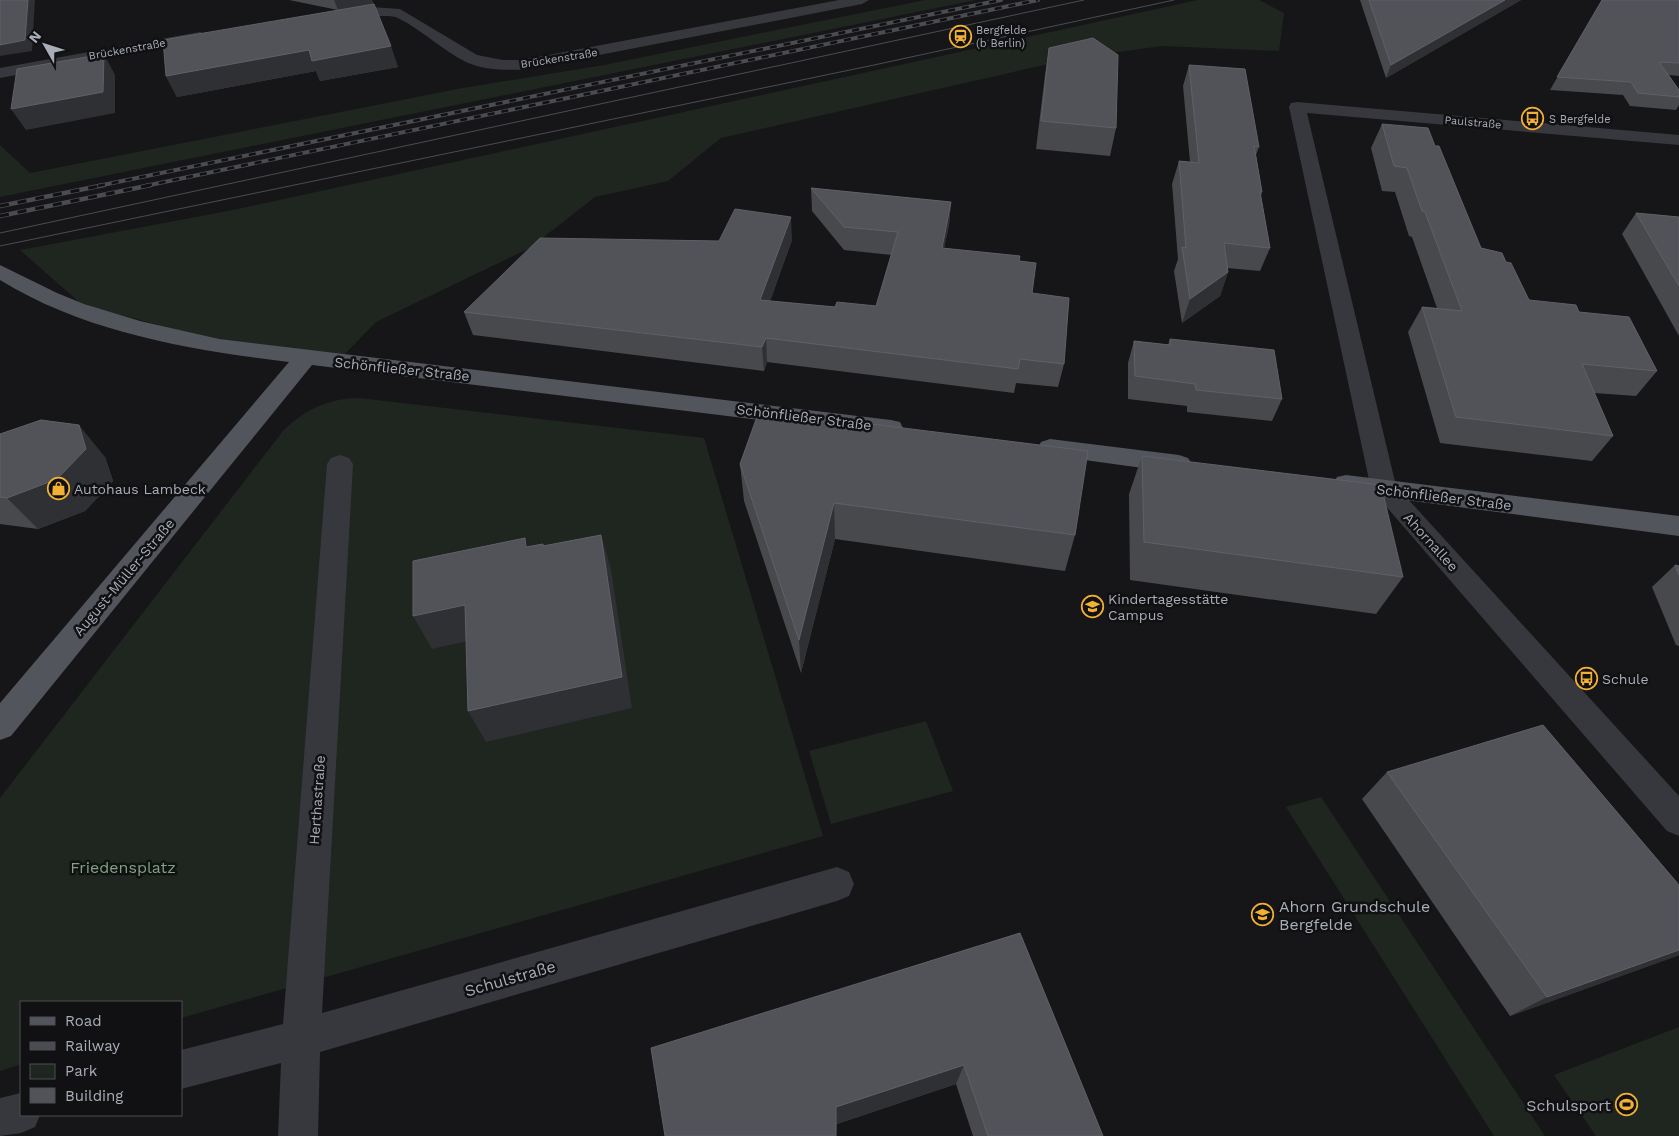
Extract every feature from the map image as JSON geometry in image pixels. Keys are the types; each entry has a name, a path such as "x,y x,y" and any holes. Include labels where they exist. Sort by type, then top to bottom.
{"main road":[{"name":"Schönfließer Straße","path":"0,271 17,282 54,299 153,331 219,346 914,430"},
{"name":"August-Müller-Straße","path":"0,726 306,358"},
{"path":"1031,445 1197,466"},
{"name":"Schönfließer Straße","path":"1323,482 1679,526"}],"street":[{"name":"Brückenstraße","path":"327,17 371,11 400,13 472,59 503,65 522,65 806,5 862,0"},
{"name":"Brückenstraße","path":"0,73 74,58 215,34"},
{"name":"Paulstraße","path":"1297,107 1679,140"},
{"name":"Ahornallee","path":"1297,107 1384,489 1679,820"},
{"name":"Herthastraße","path":"298,1136 301,1038 340,464"},
{"name":"Schulstraße","path":"182,1070 301,1038 837,884"},
{"path":"0,1118 20,1113"}],"green space":[{"path":"925,0 976,0 0,197 0,145 30,173 463,88 604,65"},
{"path":"1198,0 1259,0 1284,13 1279,51 1162,46 1075,58 721,138 668,181 595,197 530,248 376,322 342,357 208,338 98,309 79,302 20,250 233,210"},
{"name":"Friedensplatz","path":"359,398 704,438 823,836 182,1018 182,1001 20,1001 20,1064 0,1071 0,798 283,431 308,411 337,400"},
{"path":"926,721 953,791 831,824 809,751"},
{"path":"1321,797 1545,1136 1494,1136 1286,807"},
{"name":"Schulsport","path":"1679,1027 1679,1136 1596,1136 1554,1075"}],"building":[{"path":"0,0 28,0 25,40 0,45"},
{"path":"1369,0 1505,0 1391,65"},
{"path":"1602,0 1679,0 1679,63 1659,62 1679,90 1679,97 1638,93 1631,82 1557,77"},
{"path":"374,4 391,46 312,61 309,50 166,76 163,40"},
{"path":"1093,38 1118,55 1116,128 1041,121 1049,48"},
{"path":"104,54 103,92 11,109 17,69"},
{"path":"1189,65 1245,69 1259,147 1254,146 1270,248 1224,243 1228,272 1190,299 1182,247 1186,248 1179,161 1199,163"},
{"path":"1382,124 1428,128 1435,146 1439,146 1481,248 1502,253 1506,262 1511,263 1529,300 1576,305 1579,312 1629,317 1657,371 1582,364 1613,436 1456,417 1422,307 1462,311 1407,168 1394,166"},
{"path":"811,188 951,202 942,248 1020,256 1019,261 1036,263 1032,293 1069,298 1064,364 1020,359 1018,369 766,338 762,347 464,312 540,238 719,241 735,209 791,217 760,300 835,307 837,302 876,306 898,232 844,227"},
{"path":"1636,213 1679,217 1679,286"},
{"path":"1170,339 1274,350 1282,399 1196,390 1195,384 1135,376 1134,341 1170,345"},
{"path":"758,414 854,426 855,422 1088,451 1075,535 834,503 799,640 740,464"},
{"path":"41,420 79,425 86,449 57,479 7,498 0,497 0,434"},
{"path":"1142,456 1381,485 1403,577 1144,542"},
{"path":"601,535 622,677 468,711 465,605 413,616 413,561 525,538 526,547 543,544 543,546"},
{"path":"1675,565 1679,566 1679,575"},
{"path":"1543,725 1679,885 1679,950 1547,997 1387,772"},
{"path":"1020,933 1103,1136 988,1136 964,1065 836,1107 836,1136 665,1136 651,1048"}],"tram line":[{"path":"0,233 1084,0"},
{"path":"0,246 874,65 1174,0"}],"railway":[{"path":"98,186 1001,0"},
{"path":"145,186 1038,0"},
{"path":"0,206 104,185"},
{"path":"0,216 151,185"}],"place":[{"name":"Bergfelde (b Berlin)","path":"960,36"},
{"name":"S Bergfelde","path":"1533,119"},
{"name":"Autohaus Lambeck","path":"58,489"},
{"name":"Kindertagesstätte Campus","path":"1092,607"},
{"name":"Schule","path":"1586,679"},
{"name":"Ahorn Grundschule Bergfelde","path":"1263,915"},
{"name":"Schulsport","path":"1627,1105"}]}
